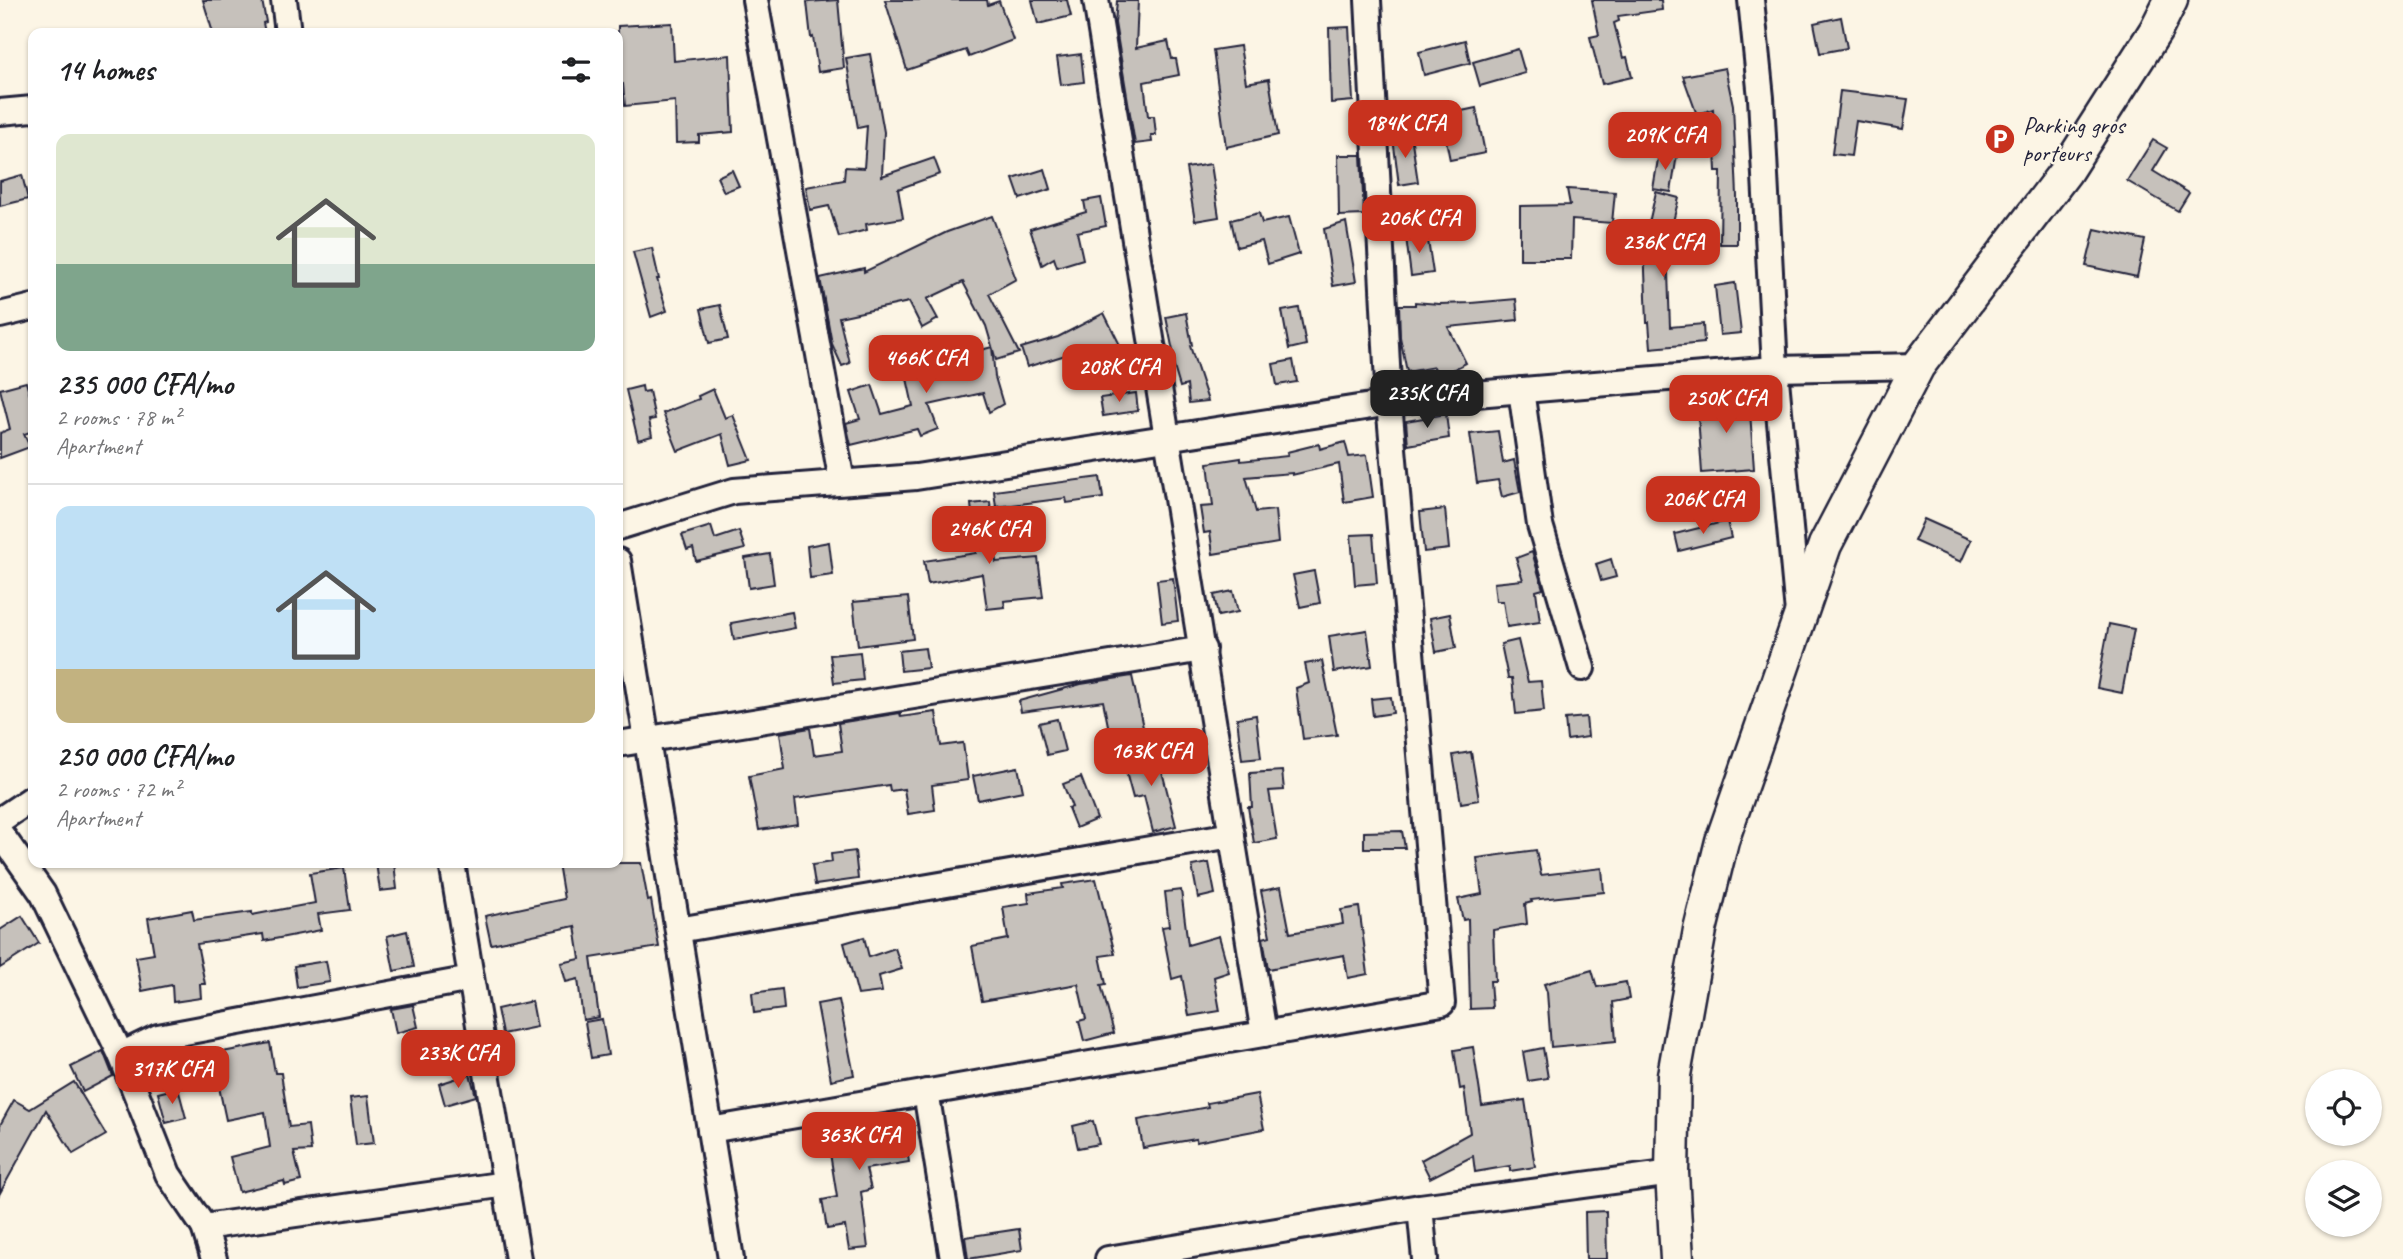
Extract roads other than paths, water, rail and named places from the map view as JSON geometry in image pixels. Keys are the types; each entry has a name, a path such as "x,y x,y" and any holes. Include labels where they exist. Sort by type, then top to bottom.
{"main road":[{"path":"1677,1259 1672,1173 1674,1075 1700,930 1722,841 1825,545 1918,366 2066,171 2156,30 2171,0"}],"street":[{"path":"284,0 287,28"},
{"path":"755,0 842,482"},
{"path":"1096,0 1264,1034"},
{"path":"710,1130 1442,1003 1389,403 1368,0"},
{"path":"1751,0 1760,98 1775,369 1799,621"},
{"path":"2162,0 2171,0"},
{"path":"0,112 28,109"},
{"path":"0,314 28,308"},
{"path":"623,525 734,491 916,477 1389,403 1775,369 1918,366"},
{"path":"1521,390 1540,525 1582,668"},
{"path":"623,592 731,1259"},
{"path":"623,743 1203,649"},
{"path":"0,820 28,801"},
{"path":"0,833 43,894 121,1055 168,1174 204,1227 214,1259"},
{"path":"678,930 1232,835"},
{"path":"453,868 518,1259"},
{"path":"121,1055 158,1037 471,979"},
{"path":"926,1092 953,1259"},
{"path":"1108,1259 1420,1207 1672,1173"},
{"path":"204,1227 506,1184"},
{"path":"1420,1207 1425,1259"}],"place":[{"name":"Parking gros porteurs","path":"2000,139"}]}
